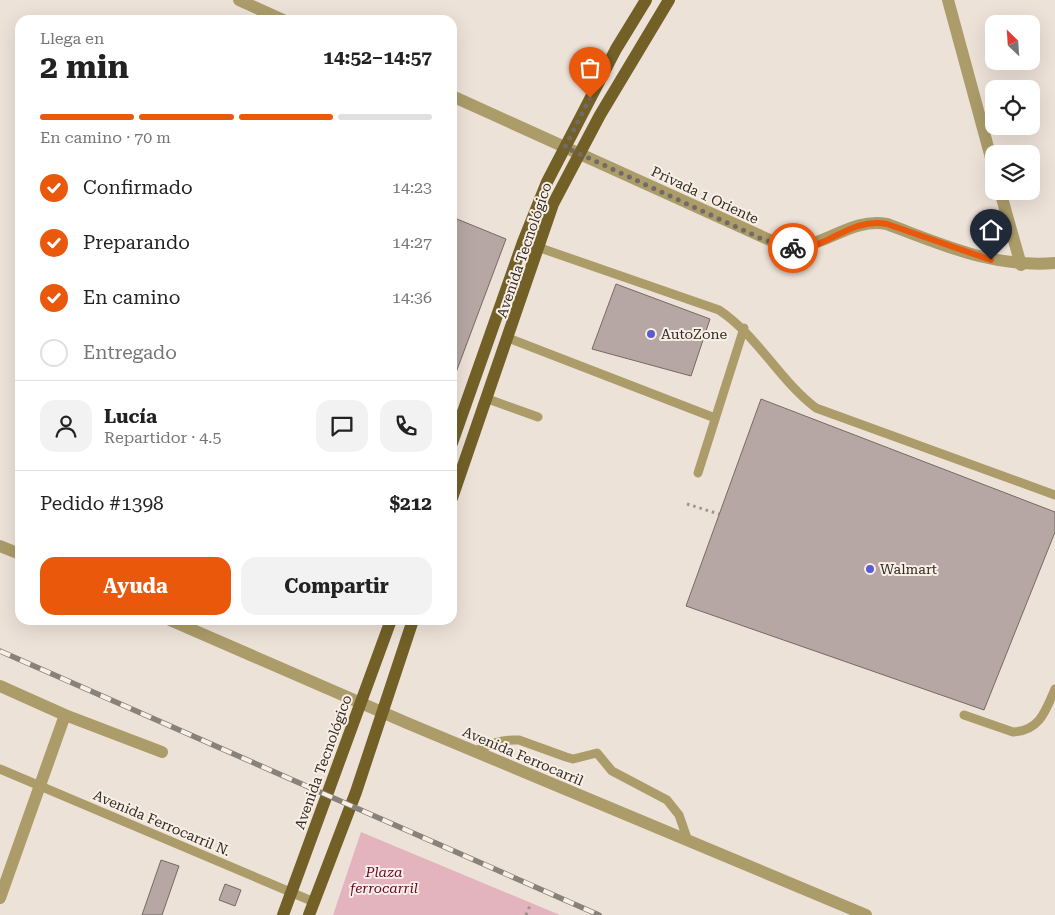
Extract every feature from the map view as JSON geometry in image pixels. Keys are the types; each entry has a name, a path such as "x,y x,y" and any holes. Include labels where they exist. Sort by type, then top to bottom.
{"main road":[{"name":"Avenida Tecnológico","path":"457,430 523,242 547,182 616,49 646,0"},
{"name":"Avenida Tecnológico","path":"457,484 554,204 578,154 669,0"},
{"name":"Avenida Tecnológico","path":"283,915 362,704 389,625"},
{"path":"309,915 351,806 411,625"}],"street":[{"path":"239,0 272,15"},
{"path":"948,0 987,145"},
{"name":"Privada 1 Oriente","path":"457,98 783,246 798,248 815,245 850,228 874,222 887,224 973,255 1021,265 1055,263"},
{"path":"1003,200 1021,265"},
{"path":"0,546 15,552"},
{"name":"Avenida Ferrocarril","path":"181,625 474,752 866,915"},
{"path":"0,686 65,715 162,752"},
{"path":"0,898 65,715"}],"lane":[{"path":"523,242 719,310 744,328 789,384 816,408 1055,495"},
{"path":"698,473 744,328"},
{"path":"508,338 715,418"},
{"path":"488,399 538,417"},
{"path":"964,715 1013,732 1020,732 1037,724 1043,717 1055,689"},
{"path":"474,752 494,742 511,739 519,740 573,759 597,754 612,771 660,795 674,806 688,841"},
{"name":"Avenida Ferrocarril N.","path":"0,769 314,902"}],"path":[{"path":"687,504 719,514"},
{"path":"526,915 531,903"}],"green space":[{"name":"Plaza ferrocarril","path":"361,832 560,915 333,915"}],"building":[{"path":"457,219 506,239 457,370"},
{"name":"AutoZone","path":"616,284 710,319 691,376 592,349"},
{"name":"Walmart","path":"761,399 1055,512 1055,532 984,710 686,606"},
{"path":"161,860 179,866 162,915 142,915"},
{"path":"225,884 241,890 235,906 219,900"}],"railway":[{"path":"0,651 599,915"}],"way so far":[{"path":"590,98 565,147 760,238 793,248"}],"place":[{"name":"AutoZone","path":"651,334"},
{"name":"Walmart","path":"870,569"}],"route":[{"path":"793,248 815,245 850,228 874,222 887,224 964,253 991,260"}]}
